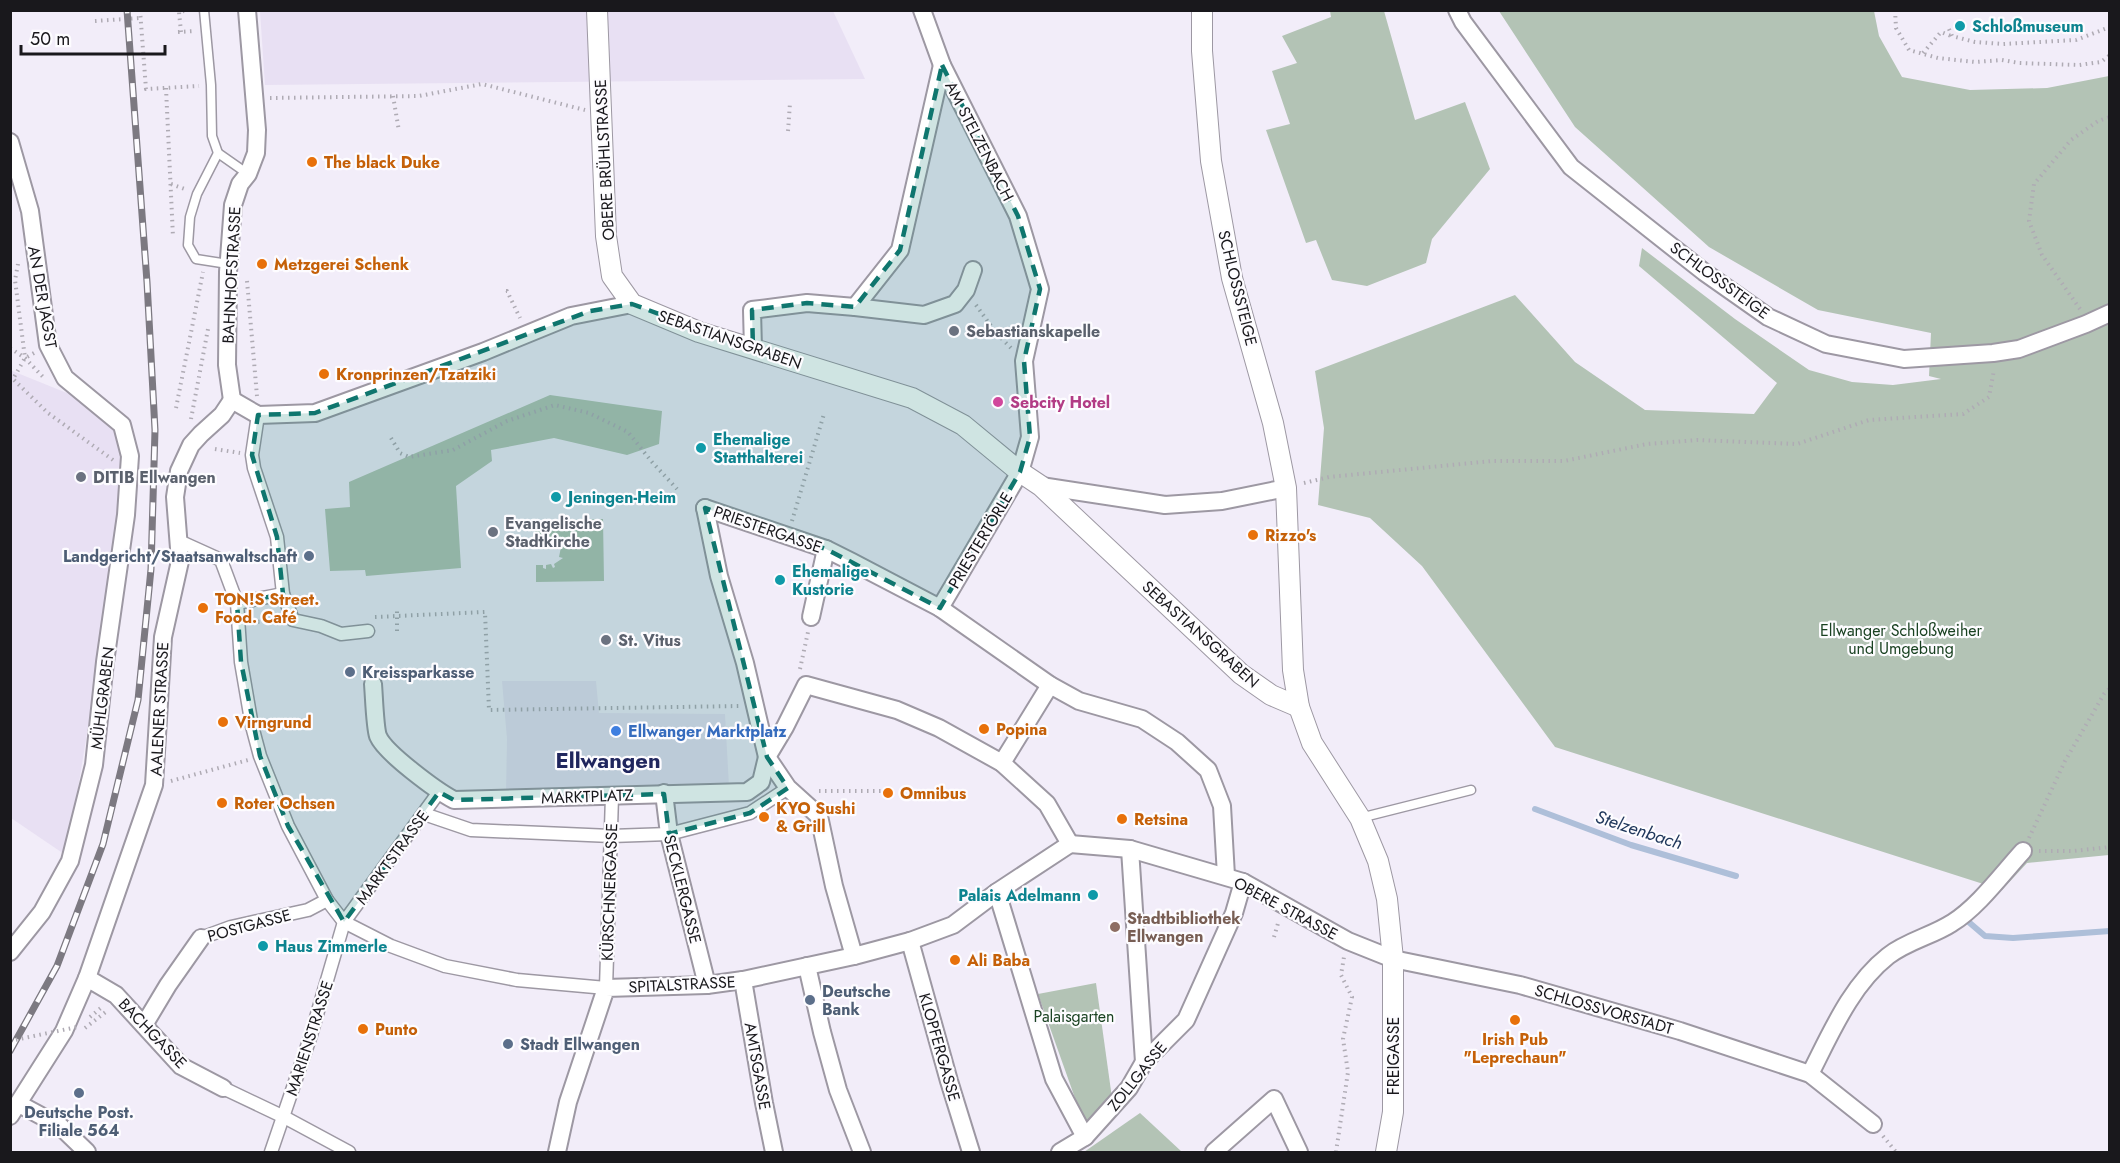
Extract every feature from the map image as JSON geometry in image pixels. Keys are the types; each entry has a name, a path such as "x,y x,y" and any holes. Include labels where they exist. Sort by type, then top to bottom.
{"street":[{"name":"BAHNHOFSTRASSE","path":"232,400 227,365 228,268 233,205 240,184 248,174 256,153 257,130 247,10"},
{"name":"OBERE BRÜHLSTRASSE","path":"597,10 606,236 612,276 632,304"},
{"path":"922,10 942,65"},
{"name":"SCHLOSSSTEIGE","path":"1202,10 1202,51 1211,161 1232,278 1273,423 1286,488 1293,670 1299,707"},
{"name":"SCHLOSSSTEIGE","path":"1457,10 1462,22 1570,167 1704,272 1768,317 1826,344 1904,359 1993,353 2019,349 2109,313"},
{"name":"AM STELZENBACH","path":"855,306 900,250 942,65"},
{"name":"AM STELZENBACH","path":"942,65 1018,216 1040,289 1024,361 1030,437 1020,472"},
{"name":"AN DER JAGST","path":"10,142 30,211 48,345 65,378 123,426"},
{"path":"753,349 752,310 807,303 855,306 924,315 955,304 966,290 973,270"},
{"path":"232,400 258,415 315,413 483,352 571,315 632,304"},
{"name":"SEBASTIANSGRABEN","path":"632,304 699,332 912,398 963,424 1020,472 1041,486 1241,674 1271,695 1299,707"},
{"name":"AALENER STRASSE","path":"15,1110 64,1031 87,978 154,785 163,637 180,561 175,497 179,471 189,448 222,415 232,400"},
{"path":"258,415 252,455 254,468 277,537 284,594 293,620 321,626 341,634 368,631"},
{"name":"MÜHLGRABEN","path":"10,952 42,912 70,861 94,765 105,662 126,515 130,456 123,426"},
{"name":"PRIESTERTÖRLE","path":"940,608 1020,472"},
{"name":"SEBASTIANSGRABEN","path":"1041,486 1165,505 1222,501 1286,488"},
{"name":"PRIESTERGASSE","path":"767,757 734,625 719,576 705,507 826,549 940,608 1050,685 1079,701 1142,719 1177,742 1208,770 1222,806 1226,876"},
{"path":"179,541 221,560 237,603 241,662 252,726 260,756 288,826 327,900 344,922"},
{"path":"811,617 826,549"},
{"path":"237,603 284,594"},
{"name":"MARKTPLATZ","path":"373,684 378,736 393,754 439,792 454,801 747,792 761,782 767,757 785,728 806,685"},
{"path":"806,685 897,710 939,728 1002,763 1047,804 1070,844"},
{"path":"1002,763 1050,685"},
{"path":"1299,707 1312,743 1360,818 1380,870 1387,899 1393,959"},
{"path":"767,757 788,788 819,816 834,886 854,956"},
{"path":"424,814 471,830 611,836 669,834 750,813 788,788"},
{"name":"MARKTSTRASSE","path":"344,922 439,792"},
{"name":"SECKLERGASSE","path":"664,793 669,834 706,985"},
{"name":"KÜRSCHNERGASSE","path":"606,988 612,796"},
{"name":"OBERE STRASSE","path":"1070,844 1130,849 1243,882 1348,941 1393,959"},
{"name":"SPITALSTRASSE","path":"344,922 391,946 445,966 517,980 606,988 706,985 743,980 854,956 910,941 953,925 997,892 1070,844"},
{"path":"1130,849 1144,1062"},
{"path":"1810,1074 1844,1009 1867,976 1887,956 1910,942 1952,923 1971,908 2023,851"},
{"name":"ZOLLGASSE","path":"1060,1152 1084,1137 1129,1088 1144,1062 1186,1020 1234,913 1243,882"},
{"path":"997,892 1054,1079 1084,1137"},
{"name":"POSTGASSE","path":"144,1025 168,985 201,938 231,927 308,910 327,900"},
{"name":"MARIENSTRASSE","path":"271,1152 311,1035 344,922"},
{"name":"KLOPFERGASSE","path":"910,941 971,1152"},
{"name":"SCHLOSSVORSTADT","path":"1393,959 1520,985 1680,1031 1810,1074 1873,1124"},
{"name":"FREIGASSE","path":"1386,1152 1393,1112 1393,959"},
{"path":"807,966 838,1090 862,1152"},
{"name":"BACHGASSE","path":"87,978 116,995 181,1066 349,1152"},
{"name":"AMTSGASSE","path":"743,980 774,1152"},
{"path":"557,1152 568,1102 606,988"},
{"path":"1214,1152 1274,1099 1294,1151"},
{"path":"15,1110 60,1126 87,1152"}],"lane":[{"path":"204,10 213,136 218,153 248,174"},
{"path":"218,153 197,194 190,217 188,245 196,259 228,268"},
{"path":"1360,818 1472,790"}],"path":[{"path":"140,10 144,32 146,89 211,85"},
{"path":"1895,10 1896,28 1909,50 1938,58 1975,62 2002,60 2019,63 2079,65 2101,62 2109,55"},
{"path":"180,32 179,12 184,11"},
{"path":"95,21 140,18"},
{"path":"1923,53 1941,32 1975,42 2003,44 2076,40 2109,27"},
{"path":"1949,29 1952,36"},
{"path":"254,99 418,96 482,84 600,114"},
{"path":"166,88 174,243"},
{"path":"393,96 399,131"},
{"path":"788,131 790,103"},
{"path":"2086,324 2079,306 2042,255 2029,221 2034,184 2071,140 2098,121 2109,117"},
{"path":"176,408 203,272 194,266"},
{"path":"228,268 247,272 258,415"},
{"path":"966,290 996,333 1024,361"},
{"path":"506,291 527,333"},
{"path":"189,448 191,418 208,326"},
{"path":"10,348 25,358 13,379 48,413 129,471"},
{"path":"1286,488 1329,477 1492,460 1564,460 1647,444 1698,440 1797,444 1869,420 1963,414 1989,397 1995,376 1993,353"},
{"path":"391,438 400,453 409,457 453,450 507,421 555,405 590,413 628,432 677,489"},
{"path":"788,536 824,414"},
{"path":"215,449 252,455"},
{"path":"397,609 397,631"},
{"path":"374,617 485,612 489,710 755,706"},
{"path":"238,623 293,620"},
{"path":"805,644 800,673 806,685"},
{"path":"2109,688 2065,761 2023,851 2073,851 2109,847"},
{"path":"154,785 260,756"},
{"path":"806,804 817,792 886,790"},
{"path":"1336,1152 1348,1072 1343,1039 1352,997 1341,975 1348,941"},
{"path":"82,1030 113,1007"},
{"path":"10,1041 77,1027"}],"highlighted area":[{"path":"942,65 1018,216 1040,289 1024,361 1030,437 1020,472 940,608 826,549 705,508 767,757 788,788 750,813 669,834 664,794 454,800 439,792 344,922 288,826 260,756 241,662 237,603 283,594 277,537 252,455 258,415 315,413 590,311 632,304 753,349 752,310 807,303 855,307 900,250"}],"shaded area":[{"path":"260,11 833,11 865,79 265,85"},
{"path":"10,370 104,408 126,435 122,518 67,856 11,818"},
{"name":"Ellwanger Marktplatz","path":"502,681 596,681 599,713 725,714 729,786 506,792 507,739"}],"green space":[{"path":"1330,11 1384,11 1415,120 1465,102 1490,169 1432,239 1426,263 1367,286 1332,280 1316,240 1306,243 1266,130 1290,124 1272,71 1297,63 1282,36 1331,17"},
{"name":"Ellwanger Schloßweiher und Umgebung","path":"1499,11 1874,11 1879,36 1902,77 1970,90 2047,88 2109,76 2109,855 2027,863 2002,890 1555,747 1422,566 1370,518 1318,505 1324,428 1315,371 1515,295 1575,362 1645,410 1754,414 1777,383 1639,266 1642,248 1735,319 1809,370 1852,382 1893,385 1941,379 1929,376 1931,333 1818,310 1709,247 1575,127"},
{"path":"550,395 662,411 659,444 627,455 554,438 491,450 492,461 456,486 461,568 366,576 365,570 330,571 325,509 350,507 349,482"},
{"path":"603,519 604,581 536,582 536,565 543,565 546,569 546,565 551,564 553,568 554,564 563,558 559,557 561,547 554,543 554,540 545,542 545,539 542,539 542,542 535,542 535,521"},
{"name":"Palaisgarten","path":"1096,983 1112,1098 1086,1129 1038,994"},
{"path":"1140,1113 1182,1152 1084,1152"}],"waterway":[{"name":"Stelzenbach","path":"1535,809 1631,845 1736,876"},
{"name":"Stelzenbach","path":"1964,918 1985,936 2013,938 2110,931"}],"railway":[{"path":"10,1051 57,966 103,844 138,700 151,569 155,430 147,282 127,10"}],"place":[{"name":"Schloßmuseum","path":"1960,26"},
{"name":"The black Duke","path":"312,162"},
{"name":"Metzgerei Schenk","path":"262,264"},
{"name":"Sebastianskapelle","path":"954,331"},
{"name":"Kronprinzen/Tzatziki","path":"324,374"},
{"name":"Sebcity Hotel","path":"998,402"},
{"name":"Ehemalige Statthalterei","path":"701,448"},
{"name":"DITIB Ellwangen","path":"81,477"},
{"name":"Jeningen-Heim","path":"556,497"},
{"name":"Evangelische Stadtkirche","path":"493,532"},
{"name":"Rizzo's","path":"1253,535"},
{"name":"Landgericht/Staatsanwaltschaft","path":"309,556"},
{"name":"Ehemalige Kustorie","path":"780,580"},
{"name":"TON!S Street. Food. Café","path":"203,608"},
{"name":"St. Vitus","path":"606,640"},
{"name":"Kreissparkasse","path":"350,672"},
{"name":"Virngrund","path":"223,722"},
{"name":"Popina","path":"984,729"},
{"name":"Ellwanger Marktplatz","path":"616,731"},
{"name":"Omnibus","path":"888,793"},
{"name":"Roter Ochsen","path":"222,803"},
{"name":"KYO Sushi & Grill","path":"764,817"},
{"name":"Retsina","path":"1122,819"},
{"name":"Palais Adelmann","path":"1093,895"},
{"name":"Stadtbibliothek Ellwangen","path":"1115,927"},
{"name":"Haus Zimmerle","path":"263,946"},
{"name":"Ali Baba","path":"955,960"},
{"name":"Deutsche Bank","path":"810,1000"},
{"name":"Irish Pub \"Leprechaun\"","path":"1515,1020"},
{"name":"Punto","path":"363,1029"},
{"name":"Stadt Ellwangen","path":"508,1044"},
{"name":"Deutsche Post. Filiale 564","path":"79,1093"}],"district":[{"name":"Ellwangen","path":"608,760"}]}
